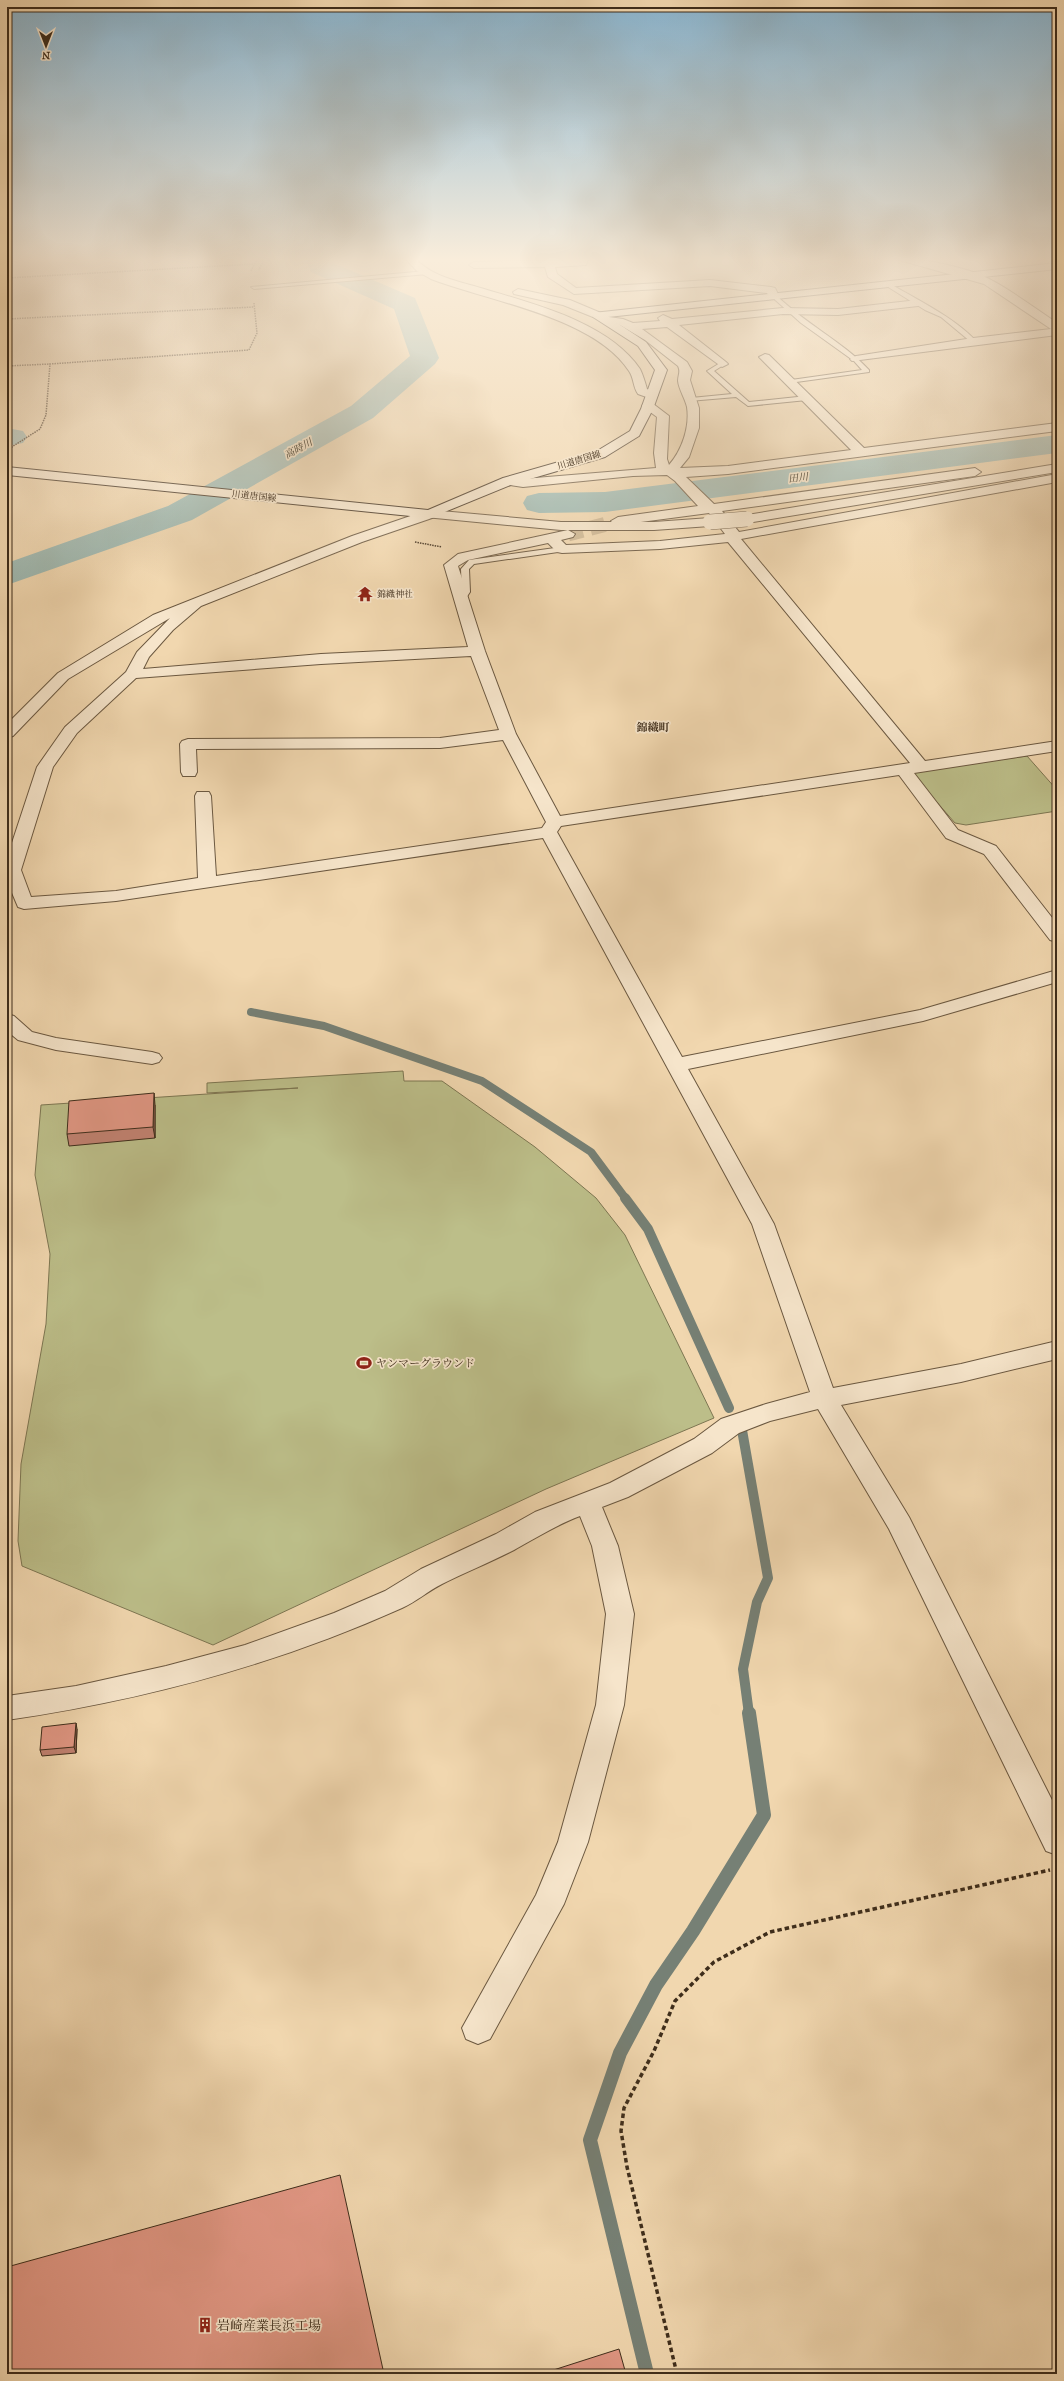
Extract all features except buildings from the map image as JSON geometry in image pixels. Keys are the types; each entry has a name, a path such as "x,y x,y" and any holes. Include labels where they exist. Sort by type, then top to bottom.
{"street":[{"path":"632,368 642,391 663,416 665,429 660,459 661,465 675,474 709,512 732,531 732,537 920,766"},
{"name":"川道唐国線","path":"7,471 430,514 508,481 601,454 634,433 650,400 661,370 660,368"},
{"path":"675,474 683,457 693,428 693,408 684,380 686,372 685,368"},
{"path":"777,368 862,453"},
{"path":"508,481 523,483 594,475 675,474 728,470 939,444 1057,427"},
{"path":"939,444 974,471 1001,488"},
{"path":"7,733 63,676 132,632 158,618 357,539 430,514 561,526 654,526 709,512 747,519 1057,468"},
{"path":"618,521 709,512 974,471"},
{"path":"1057,478 732,537 660,545 561,540 463,557 451,565 477,651 508,734 552,827 674,1065 763,1224 825,1400 900,1524 1057,1841"},
{"path":"196,603 189,611 168,627 142,655 132,674 71,730 45,767 12,870 24,903 116,896 552,827 920,766 1057,746"},
{"path":"132,674 321,658 477,651"},
{"path":"189,772 188,744 440,743 508,734"},
{"path":"902,769 952,834 990,850 1057,936"},
{"path":"203,796 207,882"},
{"path":"674,1065 923,1015 1057,976"},
{"path":"7,1020 25,1036 56,1044 152,1058"},
{"path":"7,1708 76,1698 246,1657 344,1621 395,1599 431,1577 505,1542 544,1519 620,1490 703,1446 730,1426 766,1413 812,1401 825,1400 961,1373 1057,1350"},
{"path":"478,2028 548,1904 573,1842 610,1705 620,1614 605,1546 587,1502"}],"lane":[{"path":"715,368 710,371 748,404 807,398"},
{"path":"791,382 867,371 864,368"},
{"path":"691,400 738,395"}],"path":[{"path":"7,450 40,429 46,415 50,368"},
{"path":"677,2374 627,2167 621,2131 624,2108 654,2051 675,2002 714,1962 770,1932 966,1890 1057,1868"}],"green space":[{"path":"1027,756 1057,790 1057,811 966,825 955,823 914,776 916,771"},
{"name":"ヤンマーグラウンド","path":"403,1071 404,1081 442,1081 535,1147 596,1198 625,1235 714,1418 546,1489 213,1645 22,1566 18,1541 21,1464 46,1324 50,1254 35,1175 41,1105 298,1088 207,1093 207,1083"}],"waterway":[{"name":"高時川","path":"7,575 180,513 362,412 413,368"},
{"name":"田川","path":"7,437 12,437"},
{"name":"田川","path":"539,503 605,502 1057,444"},
{"path":"251,1012 324,1026 482,1081 591,1152 626,1199"},
{"path":"625,1198 648,1229 729,1408"},
{"path":"742,1430 768,1578 757,1602 743,1669 749,1714"},
{"path":"647,2374 590,2140 620,2053 656,1985 693,1931 764,1815 749,1713"}],"tunnel":[{"path":"568,534 611,523"}],"place":[{"name":"錦織神社","path":"365,594"},
{"name":"ヤンマーグラウンド","path":"364,1363"},
{"name":"岩崎産業長浜工場","path":"205,2325"}],"district":[{"name":"錦織町","path":"653,727"}]}
